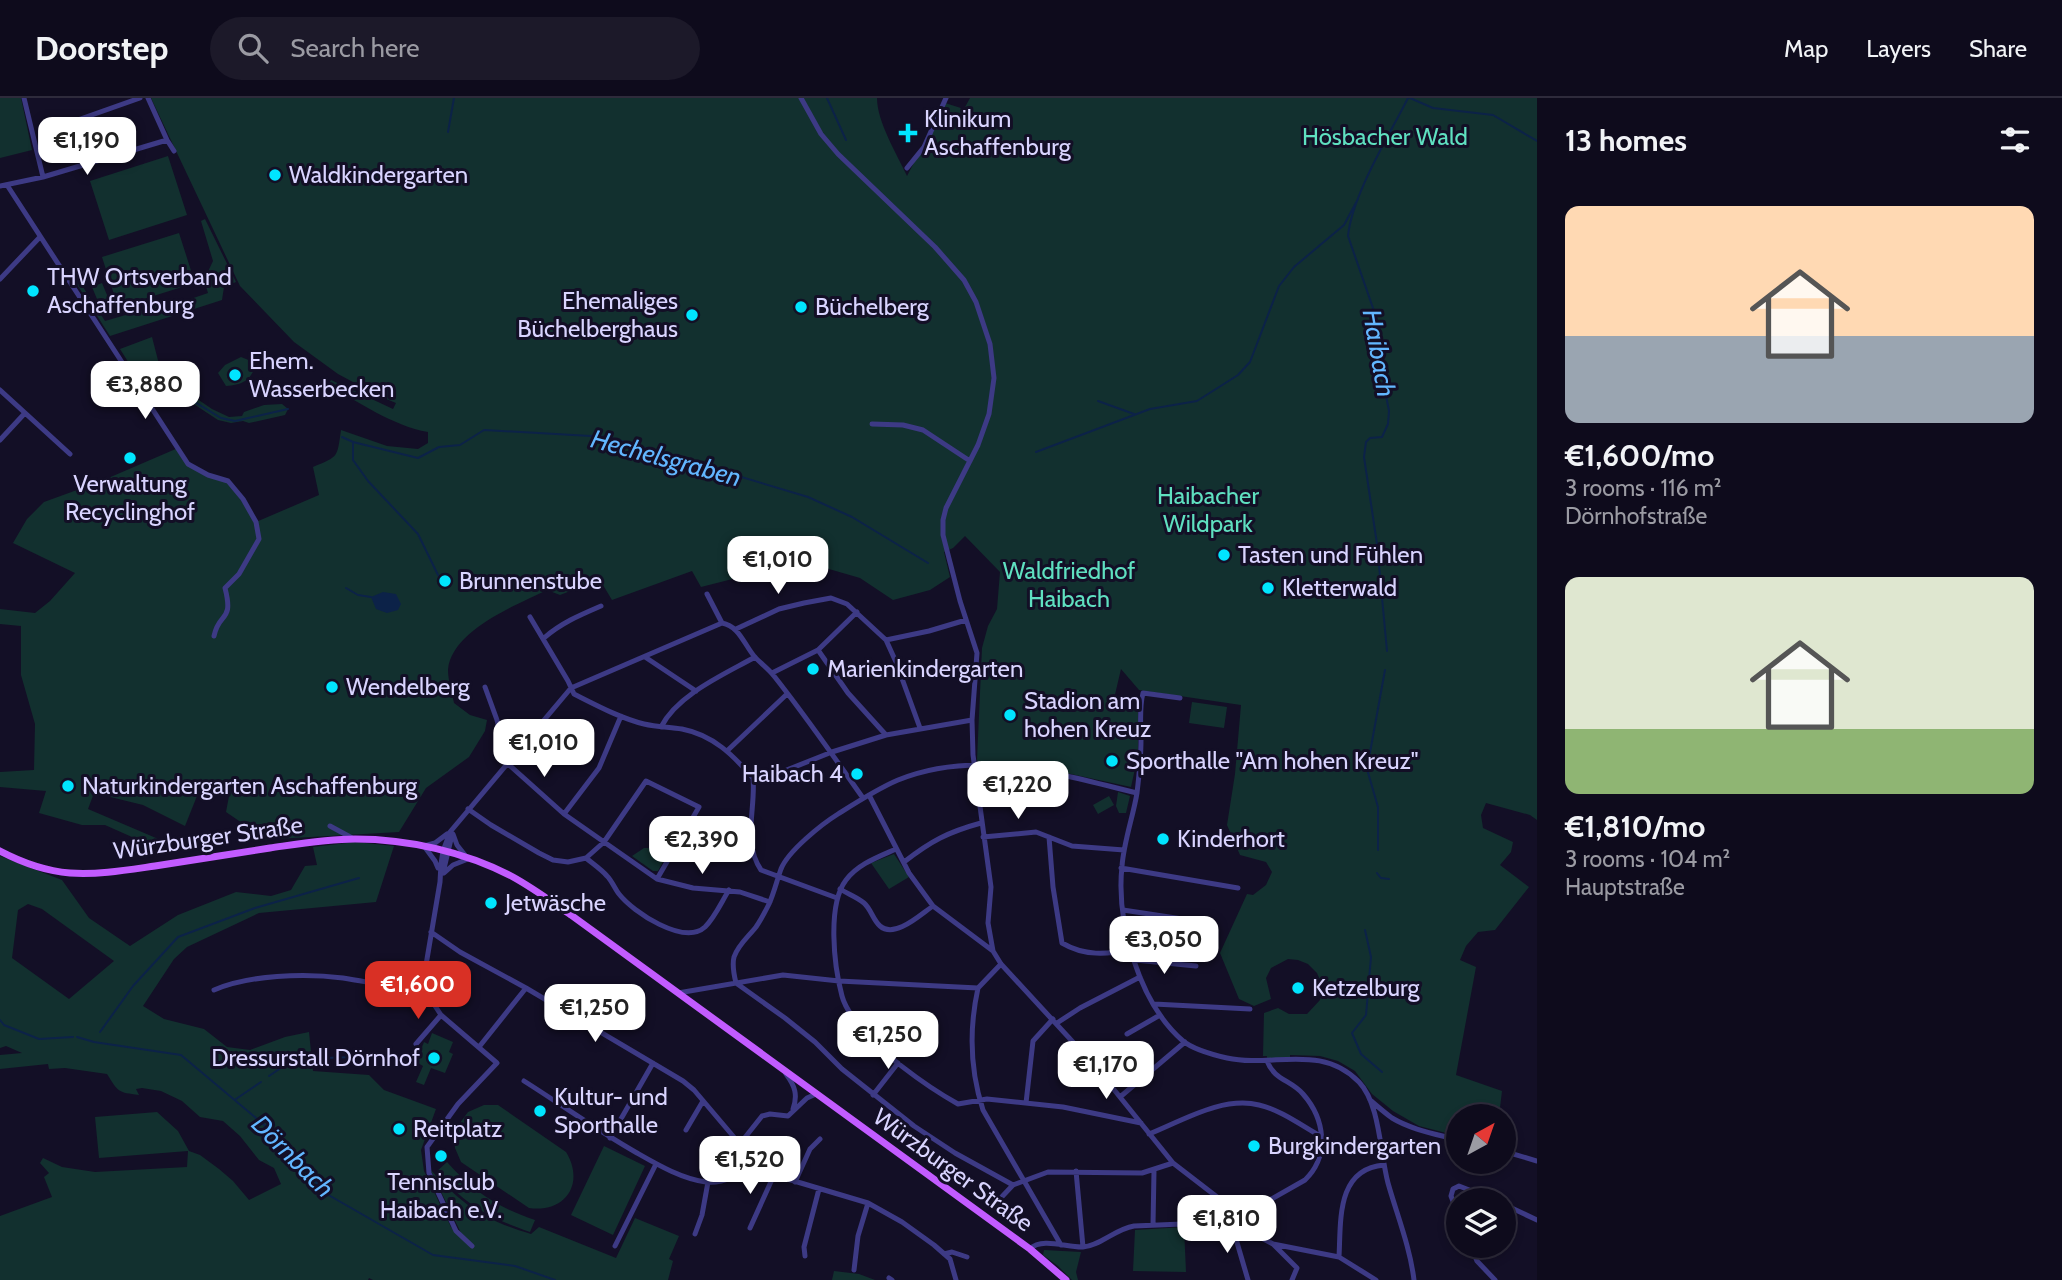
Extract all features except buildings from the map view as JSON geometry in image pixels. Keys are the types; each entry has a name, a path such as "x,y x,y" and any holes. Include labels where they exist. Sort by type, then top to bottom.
{"main road":[{"name":"Würzburger Straße","path":"0,850 11,857 44,867 69,873 89,873 304,843 354,839 424,846 499,870 571,915 1030,1250 1066,1280"}],"street":[{"path":"24,98 43,177"},
{"path":"72,122 140,98"},
{"path":"148,98 174,151"},
{"path":"802,98 821,134 856,173 935,247 964,280 986,327 993,361 993,393 982,435 946,508 943,520 945,544 977,653 972,720 974,764 991,887 988,923 993,951 1001,964 1055,1021 1173,1163 1221,1200 1231,1222 1248,1280"},
{"path":"907,168 924,147 946,98"},
{"path":"167,140 43,177 3,186 40,237 188,464 208,475 228,481 243,499 256,522 259,539 239,574 225,588 229,610 214,636"},
{"path":"0,279 40,237"},
{"path":"0,390 70,454"},
{"path":"0,440 25,413"},
{"path":"872,424 903,425 923,430 970,461"},
{"path":"707,594 722,623"},
{"path":"736,629 779,609 831,598 847,604 886,639 920,728"},
{"path":"544,639 556,627 601,606"},
{"path":"772,673 818,650 857,612"},
{"path":"530,617 574,694 645,724 702,735 728,750 753,778 752,847 761,870 837,898"},
{"path":"886,639 929,631 966,620"},
{"path":"472,1246 456,1231 429,1173 427,1147 458,1104 497,1063 441,1015 424,989 441,875 455,826 570,688 722,623 729,624 736,629 755,657 772,673 866,797 916,885 933,906 993,951"},
{"path":"818,650 848,693 886,735"},
{"path":"645,657 696,691"},
{"path":"662,727 666,717 696,691 755,657"},
{"path":"485,687 508,763 564,814 657,879 693,888 729,890 770,902"},
{"path":"1180,698 1143,693 1140,706 1141,750 1137,793 1122,868 1123,910 1131,949 1140,977 1160,1015 1185,1042 1226,1058 1267,1061 1301,1057 1321,1060 1350,1074 1370,1100 1392,1118 1421,1131 1446,1137"},
{"path":"728,750 787,694"},
{"path":"564,814 599,768 621,716"},
{"path":"754,783 832,752 886,735 972,720"},
{"path":"1013,1185 954,1153 873,1095 785,1018 736,983 734,958 758,925 770,902 781,868 809,836 829,820 898,780 935,769 974,764 1024,767 1137,793"},
{"path":"468,809 553,860 568,862 586,858 604,842 646,781 699,807 657,879"},
{"path":"904,862 950,832 981,823"},
{"path":"330,826 354,839"},
{"path":"984,837 1036,832 1072,846 1124,850"},
{"path":"441,875 424,846 451,833"},
{"path":"441,875 453,865 468,859 451,833"},
{"path":"1049,837 1053,887 1062,943 1073,950 1091,954 1131,949"},
{"path":"896,849 863,864 849,876 837,898 834,935 839,981 842,998 856,1022 898,1063 958,1104 980,1099 1063,1107 1141,1124"},
{"path":"586,858 607,876 630,905 656,923 679,932 692,933 704,928 729,890"},
{"path":"1122,868 1238,888"},
{"path":"840,889 859,899 867,906 879,926 888,930 896,930 933,906"},
{"path":"1123,910 1202,922"},
{"path":"431,932 460,952 683,1081 755,1162 774,1175 868,1203 902,1222 950,1259 956,1280"},
{"path":"1135,960 1196,966"},
{"path":"1001,964 978,988 972,1015 971,1046 980,1099 1061,1245"},
{"path":"678,993 783,975 839,981 978,988"},
{"path":"214,990 230,983 306,976 424,989"},
{"path":"1026,1103 1033,1041 1055,1021 1140,977"},
{"path":"479,1047 526,988"},
{"path":"693,1004 704,990"},
{"path":"1154,1004 1250,1009"},
{"path":"416,1044 441,1015"},
{"path":"1127,1034 1160,1015"},
{"path":"1120,1097 1185,1042"},
{"path":"1030,1250 1037,1245 1092,1245 1124,1228 1231,1222 1305,1180 1316,1166 1321,1152 1321,1123 1302,1092 1271,1071 1267,1061"},
{"path":"610,1138 653,1063"},
{"path":"873,1095 898,1063"},
{"path":"784,1071 795,1089 796,1099"},
{"path":"524,1081 610,1138 683,1176 708,1182 726,1180 755,1162"},
{"path":"792,1111 796,1099 806,1087"},
{"path":"739,1145 762,1116 788,1116 816,1094"},
{"path":"1370,1100 1414,1280"},
{"path":"685,1130 703,1101"},
{"path":"1149,1134 1217,1106 1241,1103 1257,1104 1271,1109 1322,1137"},
{"path":"1376,1123 1392,1118"},
{"path":"795,1182 810,1149 820,1139"},
{"path":"1516,1155 1537,1161"},
{"path":"996,1203 1013,1185 1048,1172 1128,1174 1154,1171 1173,1163"},
{"path":"615,1246 656,1164"},
{"path":"1339,1256 1343,1202 1349,1185 1372,1166 1384,1165"},
{"path":"1076,1171 1083,1247"},
{"path":"1153,1225 1154,1171"},
{"path":"750,1228 774,1175"},
{"path":"695,1234 702,1215 708,1182"},
{"path":"805,1256 804,1247 819,1189"},
{"path":"854,1270 858,1236 868,1203"},
{"path":"1516,1210 1537,1220"},
{"path":"1231,1222 1273,1244 1339,1256 1374,1279"},
{"path":"1273,1244 1297,1268 1292,1280"},
{"path":"944,1254 952,1252 967,1258"},
{"path":"1476,1258 1495,1280"}],"green space":[{"path":"0,98 21,98 32,150 0,158"},
{"path":"151,98 877,98 884,127 907,176 945,103 964,109 970,98 1537,98 1537,820 1530,815 1486,803 1481,815 1483,828 1513,842 1511,852 1500,865 1529,887 1495,930 1478,932 1466,946 1460,960 1476,967 1456,1075 1502,1091 1500,1104 1446,1104 1446,1133 1419,1126 1393,1111 1372,1094 1355,1071 1338,1061 1320,1056 1290,1055 1290,1058 1267,1061 1267,1056 1263,1056 1264,1013 1278,1008 1289,1014 1307,1014 1320,1000 1323,988 1317,973 1308,964 1288,959 1271,968 1266,978 1271,999 1254,1006 1239,999 1220,953 1247,894 1253,895 1266,885 1272,872 1266,862 1240,855 1227,825 1241,705 1139,690 1121,669 1113,703 1138,710 1138,755 1131,787 1043,768 980,763 977,760 982,648 988,626 997,609 1000,572 965,536 953,548 944,552 950,577 930,590 893,600 860,578 822,567 776,568 701,587 692,571 612,600 603,585 578,588 560,595 547,590 503,612 460,643 448,670 454,703 470,715 487,720 485,731 469,757 426,788 399,832 241,841 245,825 226,812 229,796 203,781 185,826 143,805 94,793 88,809 175,848 150,845 105,825 82,825 39,813 46,791 0,787 0,772 34,770 35,724 21,675 21,626 0,624 0,609 35,613 50,601 75,573 13,543 27,519 44,502 178,448 188,464 208,475 228,481 256,522 319,495 313,467 335,455 341,430 387,446 418,449 428,443 428,432 389,419 328,385 331,380 393,409 396,403 338,374 294,342 240,286"},
{"path":"168,156 187,215 109,240 90,181"},
{"path":"205,219 236,282 224,287 222,300 110,336 69,272 72,270 105,321 174,301 176,304 208,293 204,280 213,261 201,221"},
{"path":"179,233 195,283 118,307 102,257"},
{"path":"102,283 112,307 102,311 92,287"},
{"path":"152,337 160,368 187,377 184,390 212,409 229,417 242,416 244,412 264,405 282,404 288,409 285,415 249,423 231,423 218,420 186,399 156,406 120,349"},
{"path":"241,357 255,366 251,375 236,385 226,386 218,373 225,365"},
{"path":"1192,702 1227,707 1224,728 1189,723"},
{"path":"1118,792 1130,796 1126,813 1119,813 1116,806"},
{"path":"1109,796 1114,805 1098,814 1093,805"},
{"path":"355,842 394,846 376,902 259,913 187,947 174,959 143,1006 164,1019 204,1029 227,1047 250,1050 285,1037 309,1032 313,1071 369,1075 384,1090 436,1109 421,1150 424,1171 451,1227 461,1233 430,1169 464,1202 487,1217 531,1234 539,1227 616,1258 635,1218 679,1236 669,1259 673,1261 668,1280 0,1280 0,1216 52,1197 44,1177 49,1173 40,1163 43,1158 62,1167 95,1172 187,1167 188,1151 99,1158 95,1117 157,1112 178,1131 189,1151 200,1155 219,1169 249,1200 281,1184 274,1168 259,1160 240,1136 223,1121 200,1117 182,1101 161,1091 142,1088 136,1089 139,1095 127,1093 117,1088 107,1074 65,1068 49,1069 48,1064 0,1069 0,1055 22,1053 6,1046 0,1048 0,856 62,880 89,918 130,946 178,915 236,892 271,896 291,890 305,866 317,865 313,847","holes":["28,904 42,909 114,961 69,999 12,958 18,910"]},
{"path":"644,848 649,848 665,858 658,871 653,871 632,856"},
{"path":"894,854 909,877 889,889 871,863"},
{"name":"Dressurstall Dörnhof","path":"432,1033 453,1042 449,1052 453,1054 445,1073 431,1068 424,1085 416,1082 423,1066 416,1062 424,1042 428,1044"},
{"path":"484,1105 498,1105 566,1152 573,1175 572,1185 562,1201 553,1206 529,1208 461,1162 455,1148 457,1127 468,1112"},
{"path":"604,1146 645,1166 613,1235 571,1215"},
{"path":"447,1162 487,1197 509,1210 535,1220 530,1232 490,1215 458,1194 436,1172"},
{"path":"1184,1227 1186,1272 1133,1271 1135,1230"},
{"path":"1044,1250 1081,1252 1076,1272 1078,1280 1072,1280 1043,1255"},
{"path":"834,1271 859,1274 875,1280 832,1280"}],"water":[{"path":"383,592 396,594 401,604 398,610 387,613 376,609 371,597"}],"waterway":[{"path":"448,132 454,98"},
{"path":"827,98 846,140"},
{"name":"Haibach","path":"1387,651 1377,544 1364,457 1366,442 1370,438 1382,437 1388,424 1389,411 1374,311 1348,236 1356,202 1408,98"},
{"path":"1410,98 1433,108 1493,115 1537,141"},
{"path":"1036,452 1150,409 1197,401 1238,375 1250,362 1279,286 1294,267 1344,225 1358,199"},
{"path":"159,397 185,396 221,418 235,421 288,409"},
{"path":"1098,401 1134,414"},
{"name":"Hechelsgraben","path":"342,437 418,458 439,447 460,445 484,430 608,437 808,497 852,517 928,563"},
{"path":"353,443 353,460 368,481 418,534 438,575 444,581"},
{"path":"346,588 358,595 371,597"},
{"name":"Haibach","path":"1378,850 1378,807 1367,769 1385,670"},
{"path":"1377,873 1380,877"},
{"path":"100,1032 133,986 178,937 255,908 359,878"},
{"path":"1381,878 1389,879"},
{"name":"Haibach","path":"1365,930 1371,957 1366,1015 1352,1033 1361,1054 1382,1072"},
{"name":"Dörnbach","path":"0,1020 4,1025 39,1039 73,1037"},
{"name":"Dörnbach","path":"77,1037 181,1055 275,1134 325,1193 433,1255 515,1266 555,1280"},
{"path":"269,1076 294,1059 385,1056"},
{"path":"236,1099 261,1082"}],"place":[{"name":"Klinikum Aschaffenburg","path":"908,133"},
{"name":"Waldkindergarten","path":"275,175"},
{"name":"THW Ortsverband Aschaffenburg","path":"33,291"},
{"name":"Büchelberg","path":"801,307"},
{"name":"Ehemaliges Büchelberghaus","path":"692,315"},
{"name":"Ehem. Wasserbecken","path":"235,375"},
{"name":"Verwaltung Recyclinghof","path":"130,458"},
{"name":"Tasten und Fühlen","path":"1224,555"},
{"name":"Brunnenstube","path":"445,581"},
{"name":"Kletterwald","path":"1268,588"},
{"name":"Marienkindergarten","path":"813,669"},
{"name":"Wendelberg","path":"332,687"},
{"name":"Stadion am hohen Kreuz","path":"1010,715"},
{"name":"Sporthalle \"Am hohen Kreuz\"","path":"1112,761"},
{"name":"Haibach 4","path":"857,774"},
{"name":"Naturkindergarten Aschaffenburg","path":"68,786"},
{"name":"Kinderhort","path":"1163,839"},
{"name":"Jetwäsche","path":"491,903"},
{"name":"Ketzelburg","path":"1298,988"},
{"name":"Dressurstall Dörnhof","path":"434,1058"},
{"name":"Kultur- und Sporthalle","path":"540,1111"},
{"name":"Reitplatz","path":"399,1129"},
{"name":"Burgkindergarten","path":"1254,1146"},
{"name":"Tennisclub Haibach e.V.","path":"441,1156"}],"park label":[{"name":"Hösbacher Wald","path":"1385,137"},
{"name":"Haibacher Wildpark","path":"1208,510"},
{"name":"Waldfriedhof Haibach","path":"1069,585"}]}
